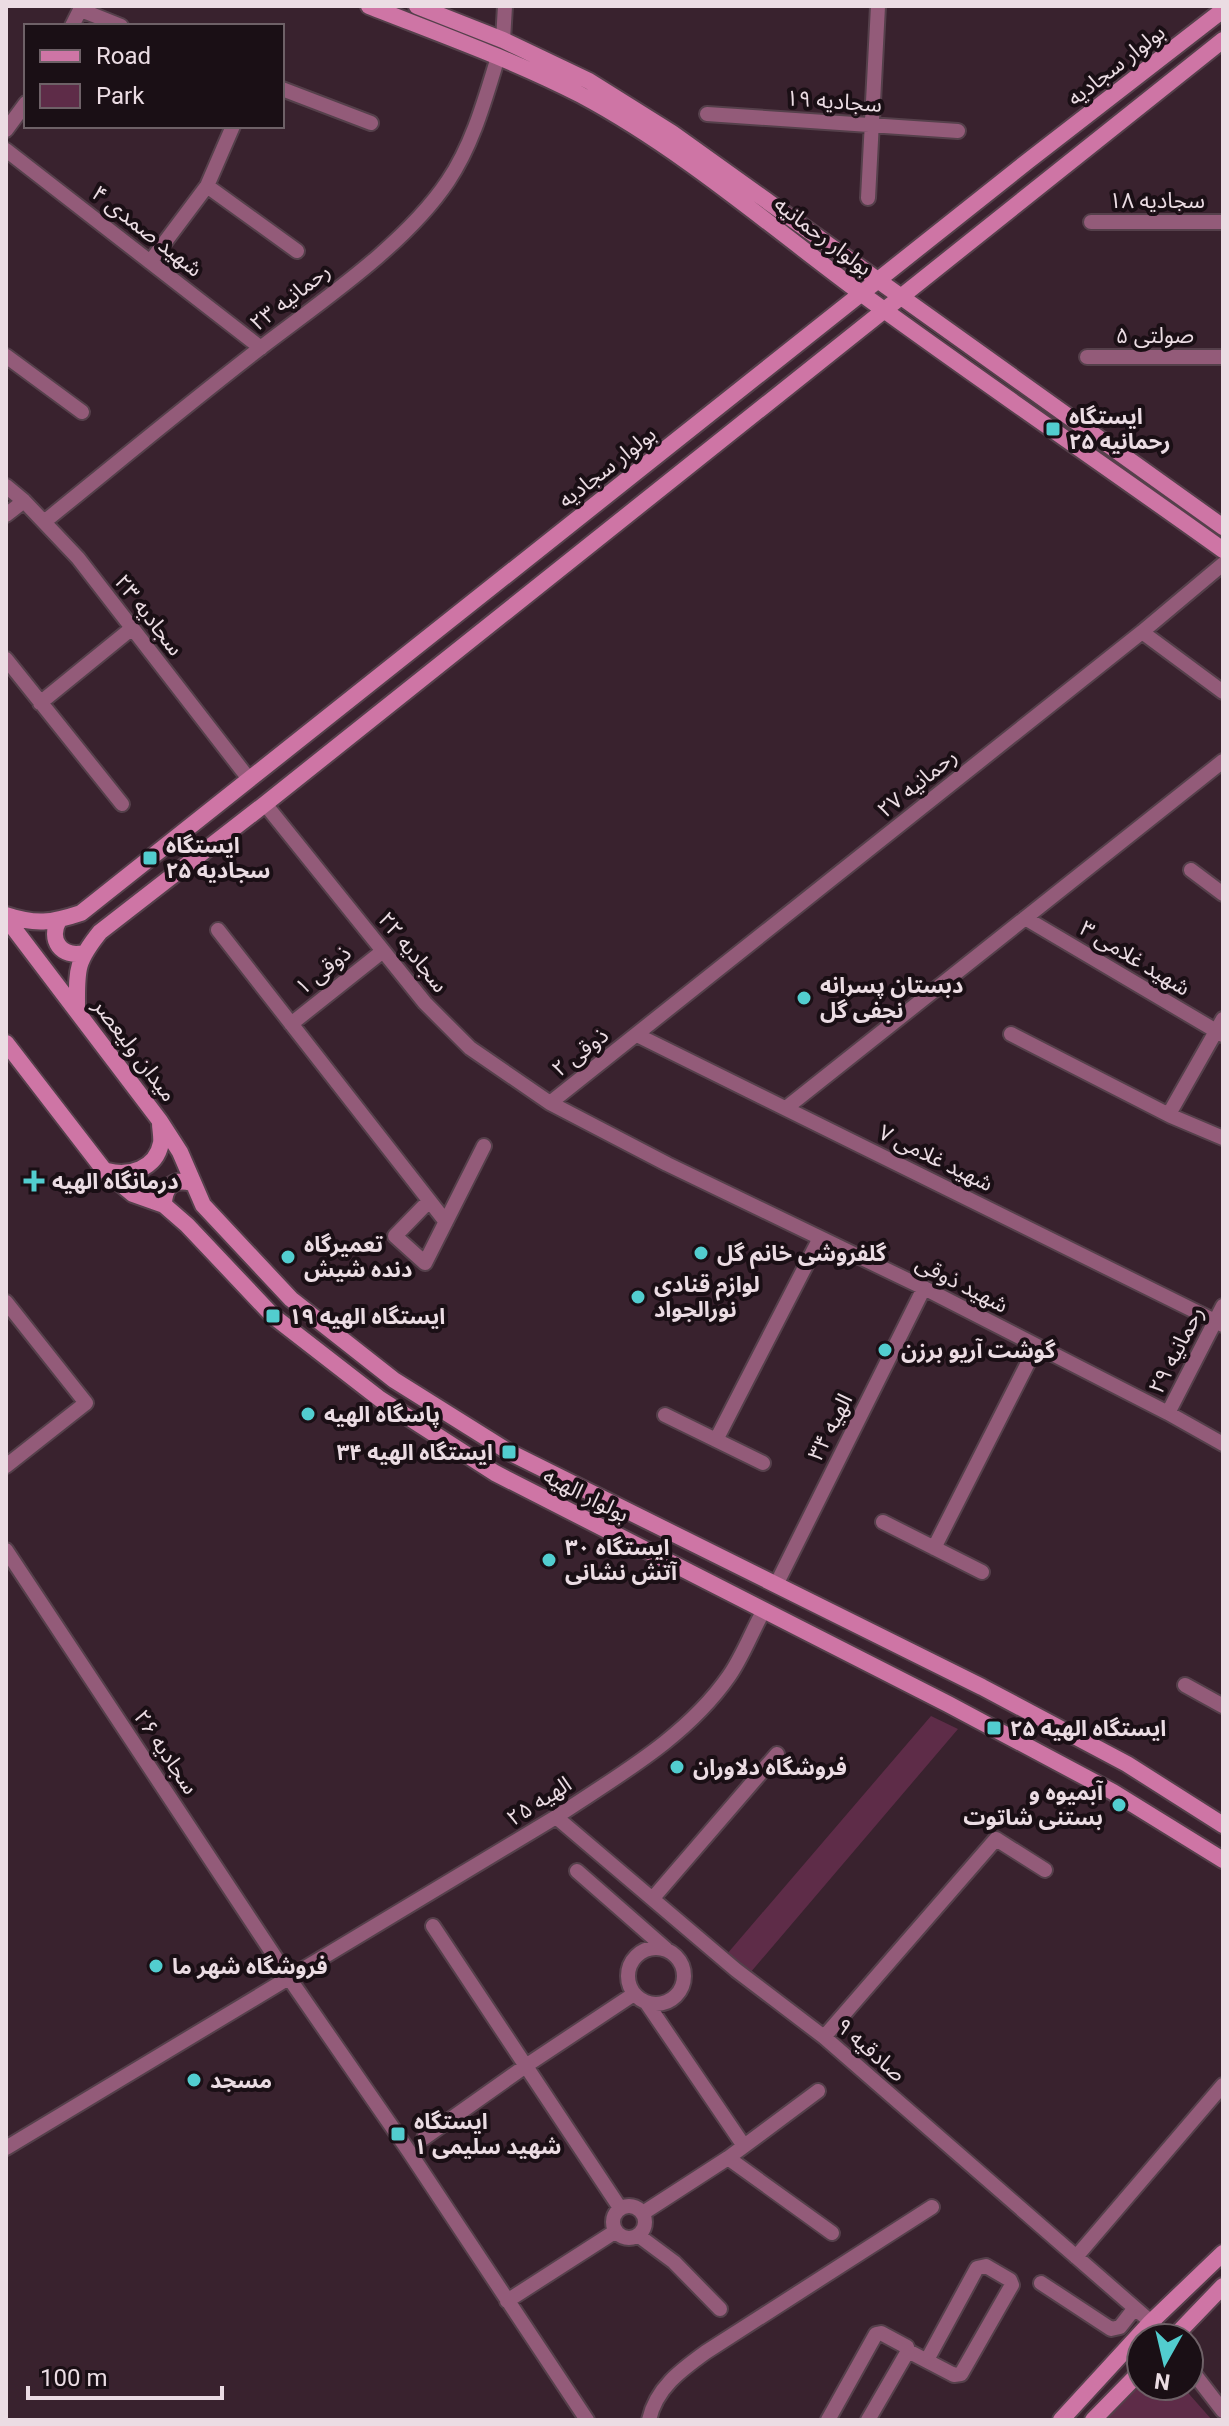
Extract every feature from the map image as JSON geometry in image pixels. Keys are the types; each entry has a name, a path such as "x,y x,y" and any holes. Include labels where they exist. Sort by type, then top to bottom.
{"main road":[{"name":"بولوار رحمانیه","path":"369,6 498,57 581,96 663,145 861,293 1223,550"},
{"name":"بولوار رحمانیه","path":"417,6 503,40 589,81 672,133 1223,527"},
{"name":"بولوار سجادیه","path":"6,917 43,923 81,913 861,293 1223,10"},
{"name":"بولوار سجادیه","path":"84,953 100,932 1223,40"},
{"name":"میدان ولیعصر","path":"6,917 160,1121 161,1144 155,1157 145,1167 133,1173 120,1174 104,1170"},
{"path":"59,920 54,938 58,947 65,953 84,953 77,976 77,1009"},
{"path":"9,1050 104,1170"},
{"name":"بولوار الهیه","path":"160,1121 180,1152 203,1205 291,1299 394,1380 509,1452 982,1687 1127,1764 1223,1825"},
{"name":"بولوار الهیه","path":"104,1170 133,1194 164,1205 273,1316 380,1399 495,1473 1113,1792 1223,1860"},
{"path":"164,1205 164,1194 170,1184 181,1180 192,1183"},
{"path":"764,1610 776,1585"},
{"path":"1151,2322 1223,2253"},
{"path":"1188,2322 1223,2286"},
{"path":"1061,2420 1125,2350"},
{"path":"1093,2420 1125,2387"}],"street":[{"path":"503,40 505,6"},
{"path":"868,198 878,6"},
{"path":"81,8 117,24"},
{"name":"رحمانیه ۲۳","path":"44,522 340,288 412,225 448,182 464,155 498,57"},
{"path":"284,90 371,123"},
{"path":"6,130 24,106"},
{"name":"سجادیه ۱۹","path":"707,114 958,131"},
{"path":"150,262 207,186 232,128"},
{"name":"شهید صمدی ۴","path":"6,150 261,348"},
{"path":"207,186 297,251"},
{"name":"سجادیه ۱۸","path":"1091,222 1223,222"},
{"path":"6,356 82,412"},
{"name":"صولتی ۵","path":"1087,357 1223,357"},
{"name":"سجادیه ۲۳","path":"6,486 78,558 249,779"},
{"path":"6,515 24,501"},
{"name":"رحمانیه ۲۷","path":"637,1035 1223,564"},
{"path":"40,703 131,629"},
{"path":"1142,632 1223,692"},
{"path":"6,659 122,804"},
{"path":"786,1108 1223,761"},
{"name":"سجادیه ۲۲","path":"265,804 425,1003 470,1048 550,1103"},
{"path":"1191,870 1223,894"},
{"name":"شهید غلامی ۳","path":"1025,918 1220,1028"},
{"path":"218,930 446,1222"},
{"name":"ذوقی ۱","path":"291,1024 383,951"},
{"path":"1169,1114 1220,1028"},
{"path":"1011,1034 1223,1138"},
{"name":"ذوقی ۲","path":"550,1103 637,1035"},
{"name":"شهید غلامی ۷","path":"637,1035 1220,1317"},
{"name":"شهید ذوقی","path":"550,1103 667,1164 924,1288 1223,1444"},
{"path":"429,1201 395,1236 425,1263 484,1146"},
{"path":"716,1440 820,1238"},
{"name":"الهیه ۳۴","path":"776,1585 924,1288"},
{"path":"6,1302 86,1403 6,1466"},
{"name":"رحمانیه ۲۹","path":"1168,1413 1220,1317"},
{"path":"934,1548 1036,1347"},
{"path":"665,1415 763,1463"},
{"path":"883,1522 982,1572"},
{"name":"سجادیه ۲۶","path":"6,1550 587,2420"},
{"name":"الهیه ۲۵","path":"6,2148 556,1817 684,1728 729,1676 764,1610"},
{"path":"1185,1685 1223,1706"},
{"path":"653,1898 777,1754"},
{"name":"صادقیه ۹","path":"556,1817 736,1970 824,2037 1151,2322"},
{"path":"824,2037 996,1839 1045,1870"},
{"path":"424,2138 527,2065 640,1998 661,2004 674,1998 683,1986 684,1971 678,1958 577,1871"},
{"path":"433,1926 620,2208"},
{"path":"666,1949 652,1948 638,1954 630,1966 628,1980 744,2146"},
{"path":"1076,2257 1223,2085"},
{"path":"643,2213 728,2158 818,2091"},
{"path":"728,2158 832,2233"},
{"path":"639,2236 646,2225 643,2213 633,2206 620,2208 613,2219 616,2231 626,2238 639,2236 674,2262 720,2309"},
{"path":"649,2420 659,2394 684,2368 932,2207"},
{"path":"507,2301 616,2231"},
{"path":"828,2420 876,2334 886,2334 907,2347 908,2351 954,2375 961,2374 1012,2285 1010,2280 986,2266 977,2268 927,2360"},
{"path":"1041,2283 1111,2329 1120,2327 1134,2309"},
{"path":"868,2420 908,2351"},
{"path":"1205,2388 1223,2411"}],"green space":[{"path":"931,1716 958,1729 750,1973 727,1954"},
{"path":"1125,2396 1125,2402 1196,2402 1212,2420 1102,2420"}],"place":[{"name":"ایستگاه رحمانیه ۲۵","path":"1053,429"},
{"name":"ایستگاه سجادیه ۲۵","path":"150,858"},
{"name":"دبستان پسرانه نجفی گل","path":"804,998"},
{"name":"درمانگاه الهیه","path":"34,1181"},
{"name":"گلفروشی خانم گل","path":"701,1253"},
{"name":"تعمیرگاه دنده شیش","path":"288,1257"},
{"name":"لوازم قنادی نورالجواد","path":"638,1297"},
{"name":"ایستگاه الهیه ۱۹","path":"273,1316"},
{"name":"گوشت آریو برزن","path":"885,1350"},
{"name":"پاسگاه الهیه","path":"308,1414"},
{"name":"ایستگاه الهیه ۳۴","path":"509,1452"},
{"name":"ایستگاه ۳۰ آتش نشانی","path":"549,1560"},
{"name":"ایستگاه الهیه ۲۵","path":"994,1728"},
{"name":"فروشگاه دلاوران","path":"677,1767"},
{"name":"آبمیوه و بستنی شاتوت","path":"1119,1805"},
{"name":"فروشگاه شهر ما","path":"156,1966"},
{"name":"مسجد","path":"194,2080"},
{"name":"ایستگاه شهید سلیمی ۱","path":"398,2134"}]}
